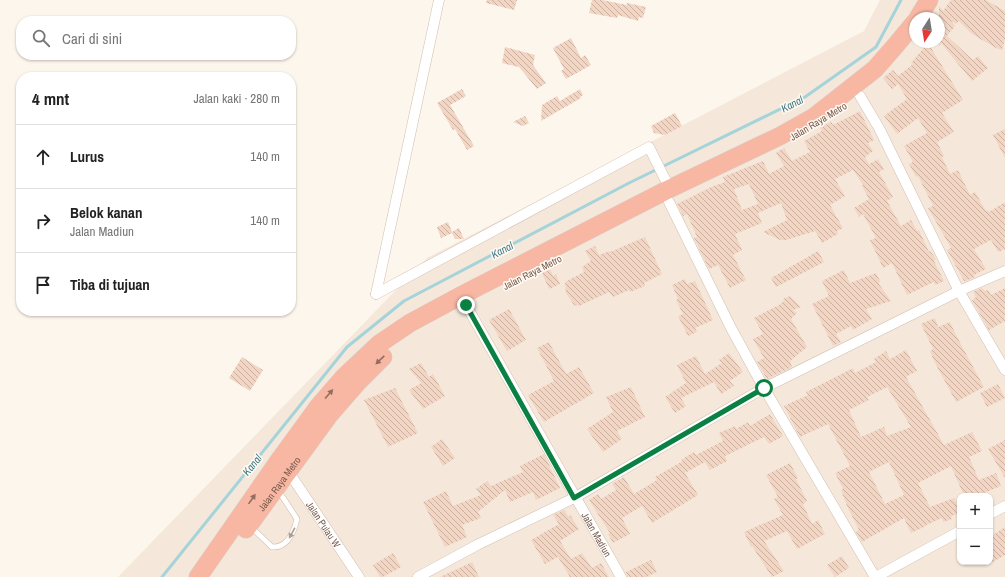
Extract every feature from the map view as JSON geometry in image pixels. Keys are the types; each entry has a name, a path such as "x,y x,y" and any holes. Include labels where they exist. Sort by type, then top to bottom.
{"highway":[{"path":"922,12 929,0"},
{"path":"935,12 942,0"},
{"path":"198,577 244,521 272,483 318,407 344,377 385,340 410,323 462,295 669,196 814,117 875,69 909,29"},
{"name":"Jalan Raya Metro","path":"283,466 357,383 388,353 415,333 669,196 812,127 860,96 884,75 909,48"},
{"path":"211,577 244,521"}],"street":[{"path":"439,0 376,294 649,147 669,196 731,328 764,388 876,577 957,533"},
{"path":"860,96 879,128 959,291 1005,370"},
{"path":"418,577 477,545 574,498 764,388 959,291 1005,271"},
{"name":"Jalan Madiun","path":"466,305 620,577"},
{"name":"Jalan Pulau W","path":"283,466 359,577"},
{"path":"993,512 1005,506"}],"lane":[{"path":"244,521 272,547 282,546 292,536 297,520 272,483"}],"shaded area":[{"path":"880,0 1005,0 1005,577 118,577 427,258 864,31"}],"building":[{"path":"487,0 517,0 514,10 486,3"},
{"path":"592,0 602,0 627,5 627,3 646,7 643,18 639,17 638,21 618,15 617,18 589,13"},
{"path":"951,0 986,0 1005,11 1005,39 1002,50 972,34 959,21 956,24 951,21 955,26 947,36 973,60 978,56 988,68 972,81 945,48 945,12 939,12 939,6 943,11"},
{"path":"571,38 581,58 585,55 591,65 566,79 561,71 564,69 553,48"},
{"path":"505,47 535,55 533,65 546,83 537,89 519,67 502,63"},
{"path":"924,48 931,48 963,100 942,113 954,132 937,142 944,156 942,157 950,174 958,170 970,195 975,192 986,211 988,210 989,212 1005,202 1005,249 998,252 991,240 974,249 986,269 974,275 975,277 966,281 964,281 947,250 951,248 928,208 933,206 918,176 916,177 909,164 913,162 904,146 927,133 918,118 897,134 884,116 907,99 898,84 892,89 883,78 893,70 898,76 913,64 911,63"},
{"path":"462,89 466,96 450,105 474,146 467,150 437,103"},
{"path":"580,89 583,95 580,97 581,98 541,121 542,105 557,96 560,101"},
{"path":"860,111 874,140 868,143 873,151 865,157 869,164 878,159 884,169 879,172 893,197 887,201 901,226 911,220 917,231 919,230 929,252 930,251 936,259 934,261 944,281 935,285 934,282 907,295 892,263 883,268 870,240 876,238 863,214 859,217 854,208 869,199 862,186 863,185 853,170 835,179 845,196 830,205 843,228 837,231 838,234 822,243 815,231 786,240 780,240 763,232 787,220 781,203 758,213 762,223 735,234 742,250 733,255 746,280 730,288 718,265 709,269 694,238 697,237 687,214 683,216 677,204 711,187 725,182 723,177 763,161 769,174 784,166 776,153 784,148 792,161 810,152 804,141 822,131 820,128 831,122 833,125","holes":["749,184 758,204 742,210 734,189"]},
{"path":"675,113 682,126 665,135 654,133 651,126"},
{"path":"525,116 529,123 523,126 513,122"},
{"path":"1005,129 1005,158 993,135"},
{"path":"448,222 452,232 459,228 464,239 455,239 452,233 441,238 437,227"},
{"path":"645,237 662,274 644,283 645,286 630,292 629,290 613,297 609,292 579,306 574,305 566,293 565,282 584,272 582,267 591,261 585,251 595,246 599,255 610,252"},
{"path":"818,251 824,262 776,287 771,278"},
{"path":"550,269 553,276 556,274 560,284 549,289 542,273"},
{"path":"844,270 850,283 876,273 880,281 879,284 891,301 866,309 872,319 853,330 851,326 836,334 841,342 833,346 812,304 829,296 822,281"},
{"path":"685,279 687,284 695,281 713,320 695,328 697,332 688,336 678,316 683,314 676,300 678,299 672,285"},
{"path":"982,288 985,291 988,290 991,295 1005,288 1005,321 989,330 972,300 976,297 973,292"},
{"path":"790,296 801,307 793,310 797,313 791,319 807,347 790,361 792,367 767,379 757,362 764,358 753,339 763,334 754,318 779,305 784,301 783,299"},
{"path":"509,309 526,340 507,351 489,320"},
{"path":"935,318 938,327 950,322 984,387 956,402 934,361 930,351 933,349 921,324"},
{"path":"549,342 566,374 579,367 594,393 544,422 528,395 554,381 537,348"},
{"path":"906,350 917,371 906,377 944,445 972,432 982,451 969,457 979,480 996,473 1001,486 984,493 963,493 951,466 918,483 930,507 954,498 957,506 957,514 951,516 952,519 943,522 942,518 911,533 904,518 862,542 856,532 859,530 847,506 841,490 843,489 835,473 850,466 828,424 800,437 784,406 808,395 806,392 853,368 855,373 876,362 874,359 886,351 890,359","holes":["887,387 911,427 887,436 884,427 861,437 849,410 869,400 867,397","889,462 904,495 885,504 869,472"]},
{"path":"729,353 743,372 730,381 734,386 721,394 714,382 681,398 686,406 675,413 665,397 686,383 677,365 696,356 705,374 722,363 719,360"},
{"path":"242,357 263,370 250,391 229,378"},
{"path":"421,363 429,377 433,374 445,396 423,409 409,390 421,383 409,369"},
{"path":"998,384 1005,398 987,407 980,393"},
{"path":"631,387 645,417 617,431 622,439 603,452 587,429 613,412 606,397"},
{"path":"395,388 418,433 388,447 364,400"},
{"path":"770,414 783,436 769,444 764,437 725,456 727,461 710,470 705,462 685,473 698,495 652,523 642,506 622,518 630,534 613,543 608,534 610,533 589,500 598,494 601,499 616,490 612,484 624,477 634,494 657,480 655,477 683,461 681,460 694,452 696,455 723,441 719,433 735,426 736,429 748,422 750,426"},
{"path":"442,439 455,458 443,466 431,447"},
{"path":"1005,440 1005,478 988,449"},
{"path":"544,454 560,488 536,500 533,492 510,502 505,490 478,512 481,518 462,525 467,537 445,547 423,502 446,491 453,506 481,495 476,489 487,481 491,486 523,472 520,466"},
{"path":"790,463 807,501 803,504 812,524 818,520 825,534 797,549 787,531 764,541 784,571 772,577 752,546 751,547 744,532 783,515 774,499 778,497 766,475"},
{"path":"564,510 569,517 570,515 579,529 560,541 571,559 582,553 592,568 601,563 609,577 570,577 558,557 545,564 531,540 559,524 553,515"},
{"path":"1005,527 1005,555 993,562 993,535"},
{"path":"393,553 401,567 383,577 380,577 373,565"},
{"path":"842,556 849,568 835,577 827,565"},
{"path":"651,560 657,572 647,577 627,577 626,572"},
{"path":"472,562 479,577 440,577"}],"waterway":[{"name":"Kanal","path":"162,577 347,347 404,301 629,183 805,97 876,47 901,0"}],"route":[{"path":"466,305 574,498 764,388"}]}
